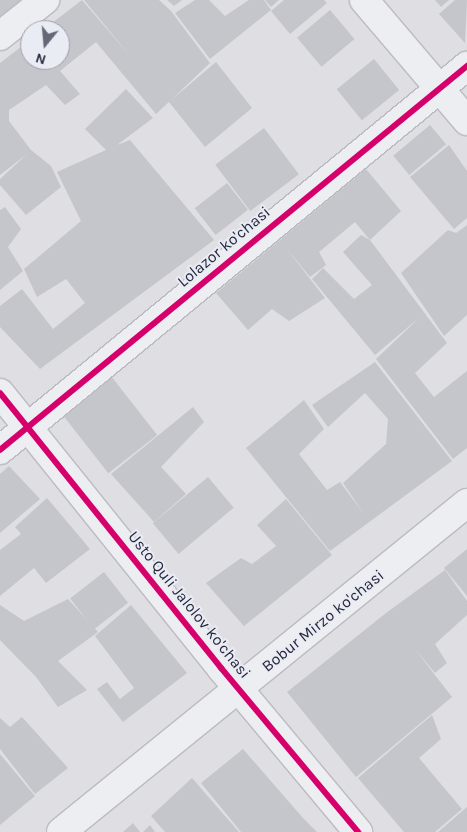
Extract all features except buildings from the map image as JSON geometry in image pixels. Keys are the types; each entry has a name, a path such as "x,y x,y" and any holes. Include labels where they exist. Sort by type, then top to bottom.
{"street":[{"path":"0,36 45,0"},
{"path":"364,0 467,121"},
{"name":"Lolazor ko'chasi","path":"0,450 467,66"},
{"name":"Usto Quli Jalolov ko'chasi","path":"0,393 240,690 358,832"},
{"name":"Bobur Mirzo ko'chasi","path":"61,832 240,690 467,503"}],"cycle path":[{"path":"0,450 467,66"},
{"path":"0,393 221,668 358,832"}]}
